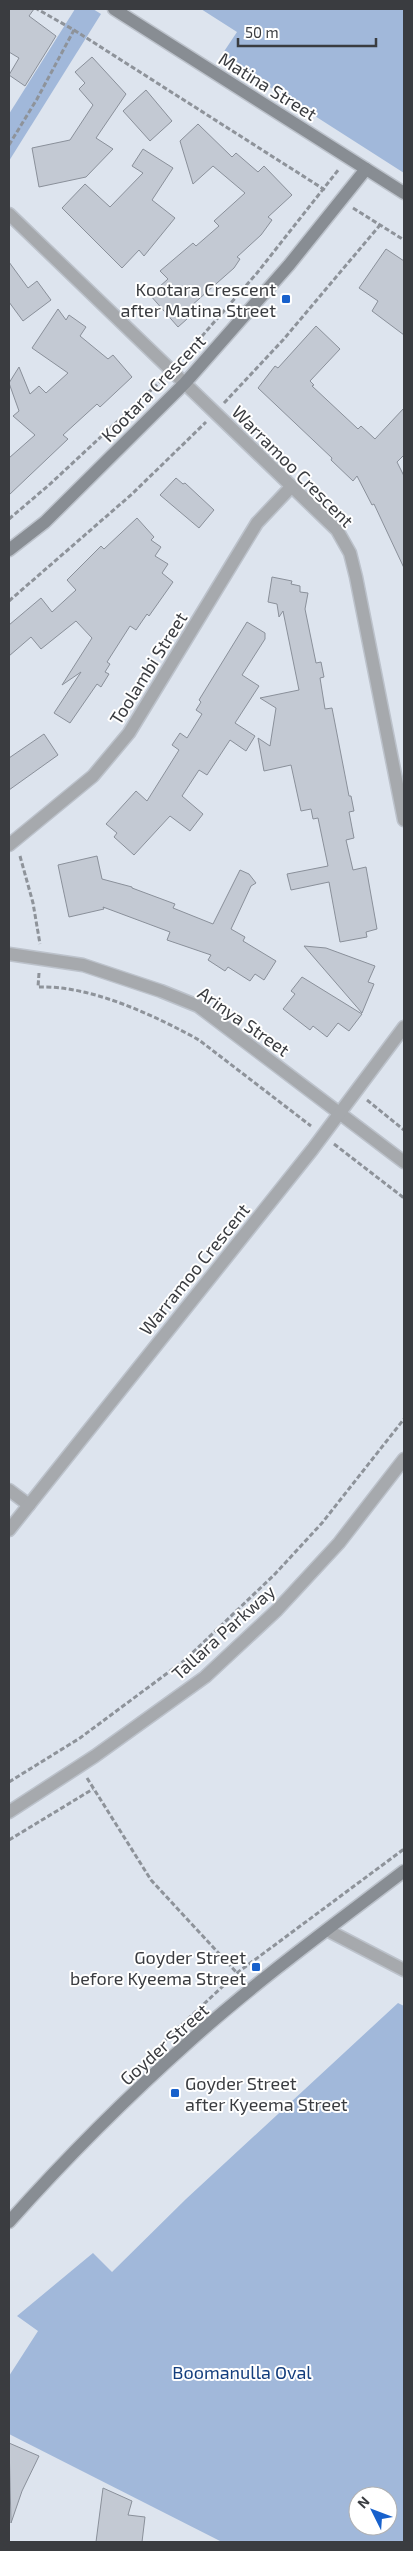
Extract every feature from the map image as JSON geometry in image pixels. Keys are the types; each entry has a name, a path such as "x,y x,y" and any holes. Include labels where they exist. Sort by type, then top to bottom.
{"street":[{"name":"Matina Street","path":"114,9 404,193"},
{"name":"Kootara Crescent","path":"9,550 45,522 185,383 289,265 366,169"},
{"name":"Warramoo Crescent","path":"9,214 337,530 350,553 404,820"},
{"name":"Toolambi Street","path":"12,843 93,776 129,733 257,523 291,487"},
{"name":"Arinya Street","path":"9,954 83,965 121,976 198,1006 404,1162"},
{"name":"Warramoo Crescent","path":"9,1530 323,1136 404,1027"},
{"name":"Tallara Parkway","path":"9,1812 95,1756 205,1676 277,1610 339,1543 404,1460"},
{"path":"9,1490 29,1504"},
{"name":"Goyder Street","path":"9,2222 52,2174 192,2040 327,1930 404,1871"},
{"path":"327,1930 404,1970"}],"path":[{"path":"38,9 404,240"},
{"path":"9,145 37,99 74,30"},
{"path":"9,519 49,485 172,370 257,273 348,157"},
{"path":"9,601 132,494 197,433 214,412 283,340 380,225"},
{"path":"12,843 38,927 40,958 38,987 56,986 105,999 179,1029 199,1040 404,1198"},
{"path":"357,1091 404,1130"},
{"path":"9,1782 80,1738 185,1660 274,1575 322,1523 404,1419"},
{"path":"9,1840 94,1788 151,1880 237,1973 404,1849"}],"green space":[{"path":"75,9 93,9 101,14 9,161 9,114"},
{"path":"201,9 404,9 404,173 221,56 237,32"},
{"name":"Boomanulla Oval","path":"398,2003 404,2006 404,2542 222,2542 9,2434 9,2376 38,2331 17,2316 93,2253 112,2272 186,2199"}],"building":[{"path":"9,9 34,9 29,16 56,36 25,86 9,75 19,58 9,52"},
{"path":"92,57 126,94 96,138 113,149 86,177 39,187 32,148 70,140 93,105 79,89 85,83 75,72"},
{"path":"146,90 172,121 150,141 123,111"},
{"path":"198,124 232,157 236,153 258,172 264,166 292,195 268,217 272,220 261,235 237,257 240,259 234,268 191,306 196,311 178,327 150,295 168,279 160,271 193,243 196,246 219,226 214,221 245,193 213,166 193,184 180,141"},
{"path":"143,149 173,168 152,200 175,218 144,256 139,250 122,268 62,208 85,184 110,207 143,173 132,166"},
{"path":"386,249 404,261 404,335 372,311 378,301 359,288"},
{"path":"9,262 28,288 37,281 51,300 23,321 9,302"},
{"path":"58,309 66,320 69,315 86,327 80,336 108,359 113,355 132,377 100,407 97,404 63,435 68,439 9,495 9,458 35,435 13,416 19,411 9,383 19,367 30,394 39,386 46,393 68,373 32,348"},
{"path":"316,326 340,349 310,381 314,385 312,386 358,429 361,426 375,439 404,408 404,455 397,462 404,476 404,568 374,504 372,505 357,476 353,481 331,460 332,458 258,388 275,366 278,368"},
{"path":"176,478 183,484 185,483 214,510 199,528 160,495"},
{"path":"137,518 154,537 151,540 161,547 155,556 168,564 162,573 173,582 149,616 147,614 136,630 130,626 107,662 110,664 105,672 109,674 101,687 97,684 70,723 54,713 81,672 62,685 92,638 76,621 41,649 31,637 9,656 9,625 41,598 52,612 76,590 67,580 101,546 104,549"},
{"path":"272,577 292,581 291,584 300,586 300,592 308,593 305,609 316,663 321,662 324,677 320,678 325,709 332,708 349,796 351,796 354,811 349,812 354,838 346,840 353,870 366,867 377,929 366,932 367,937 340,942 329,882 291,890 287,874 328,866 318,818 313,819 311,809 301,811 291,765 264,771 258,738 270,746 276,708 260,698 299,690 283,611 279,617 277,604 268,602"},
{"path":"247,622 265,633 265,639 242,675 259,686 235,723 255,736 246,751 230,740 207,775 199,770 182,796 203,814 190,831 170,816 134,855 114,837 117,833 106,824 136,791 147,801 179,750 172,745 180,733 187,738 202,714 196,710 201,702 199,700"},
{"path":"44,734 58,755 9,790 9,758"},
{"path":"97,856 102,879 132,887 175,904 173,908 213,924 240,870 249,874 256,883 251,886 231,929 245,937 243,941 276,961 264,980 255,974 250,981 228,967 225,971 208,960 211,955 167,940 170,932 103,907 104,909 69,917 58,865"},
{"path":"304,946 326,948 375,966 368,982 374,984 362,1013"},
{"path":"302,977 362,1014 349,1031 338,1023 327,1037 313,1026 310,1030 283,1009 295,994 291,991"},
{"path":"9,2443 39,2456 22,2491 11,2523"},
{"path":"103,2488 132,2501 128,2515 145,2517 142,2542 96,2542"}],"place":[{"name":"Kootara Crescent after Matina Street","path":"286,299"},
{"name":"Goyder Street before Kyeema Street","path":"256,1967"},
{"name":"Goyder Street after Kyeema Street","path":"175,2093"}]}
